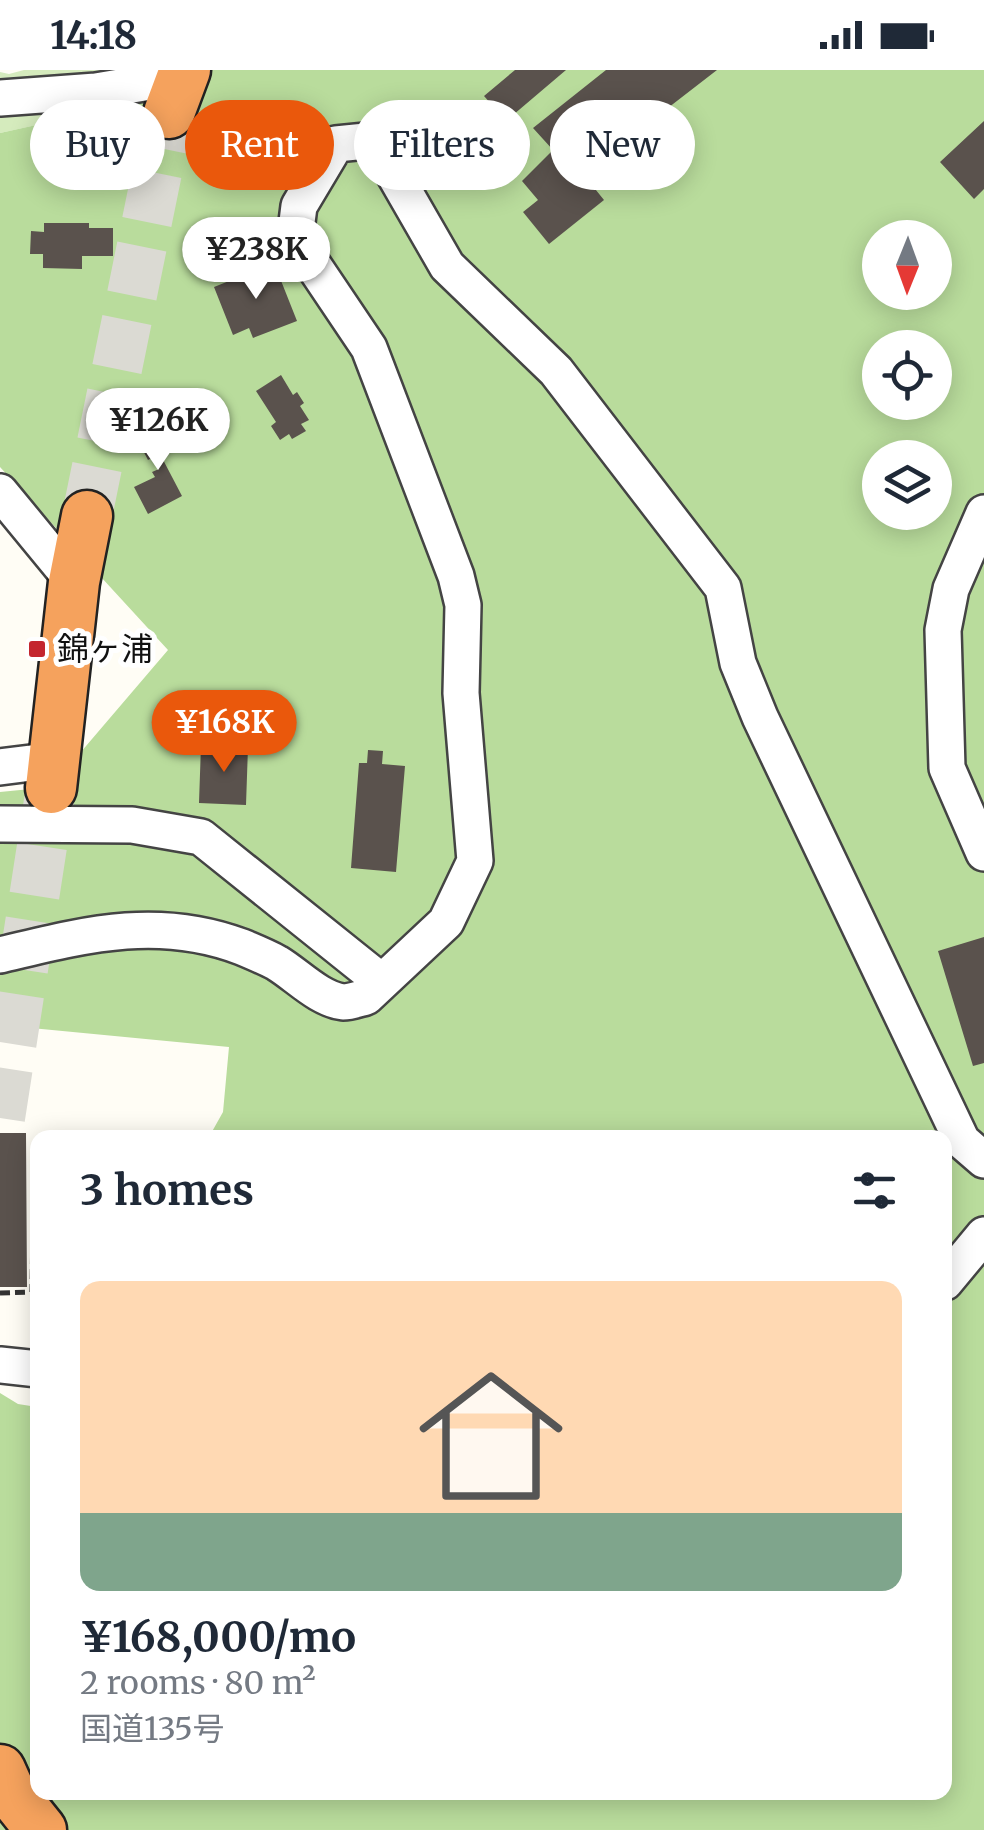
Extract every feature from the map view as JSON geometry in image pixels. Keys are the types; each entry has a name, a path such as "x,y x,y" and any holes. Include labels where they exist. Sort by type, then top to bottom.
{"highway":[{"path":"53,774 74,582 87,516"},
{"path":"0,1770 9,1790 41,1830"}],"street":[{"path":"0,98 178,87"},
{"path":"0,955 123,928 156,931 214,938 243,948 340,1002 366,997 446,922 475,861 461,693 463,606 456,576 370,348 295,238 300,206 336,144 366,140 382,153 447,266 556,371 724,588 738,663 760,717 962,1140 984,1160"},
{"path":"0,492 74,582"},
{"path":"984,512 950,589 943,630 948,768 984,853"},
{"path":"0,766 53,774"},
{"path":"0,824 132,825 201,837 382,982"},
{"path":"952,1274 984,1236"},
{"path":"0,1364 30,1367"}],"path":[{"path":"0,1292 30,1292"}],"green space":[{"path":"24,70 107,70 106,100 30,100 30,126 0,133 0,72"},
{"path":"107,70 984,70 984,1830 0,1830 0,1393 30,1406 30,1800 952,1800 952,1130 213,1130 223,1112 229,1047 0,1025 0,792 51,787 168,650 0,467 0,133 30,126 30,190 165,190 165,100 105,100"}],"building":[{"path":"515,70 566,70 530,101 488,100 484,96"},
{"path":"606,70 717,70 678,100 568,100"},
{"path":"550,114 550,147 533,128"},
{"path":"984,121 984,189 974,199 940,162"},
{"path":"550,153 550,190 596,190 604,200 549,244 523,212 538,200 530,190 530,173"},
{"path":"44,223 89,223 89,228 113,228 113,256 82,256 82,269 43,268 43,254 30,254 31,231 44,232"},
{"path":"274,263 297,321 253,338 249,328 233,335 214,287"},
{"path":"281,375 293,395 297,392 304,403 300,406 309,420 301,424 306,431 280,440 271,426 276,422 256,391"},
{"path":"166,427 175,446 160,454 182,496 148,514 134,487 155,477 152,472 159,469 154,457 148,460 138,441"},
{"path":"201,745 248,747 246,805 199,803"},
{"path":"368,750 383,751 382,764 405,766 396,872 351,868 359,763 367,763"},
{"path":"984,937 984,1063 973,1066 938,951"},
{"path":"0,1133 26,1133 27,1287 0,1287"}],"tunnel":[{"path":"87,516 169,113"},
{"path":"0,1118 51,788"}],"place":[{"name":"錦ヶ浦","path":"37,649"}]}
